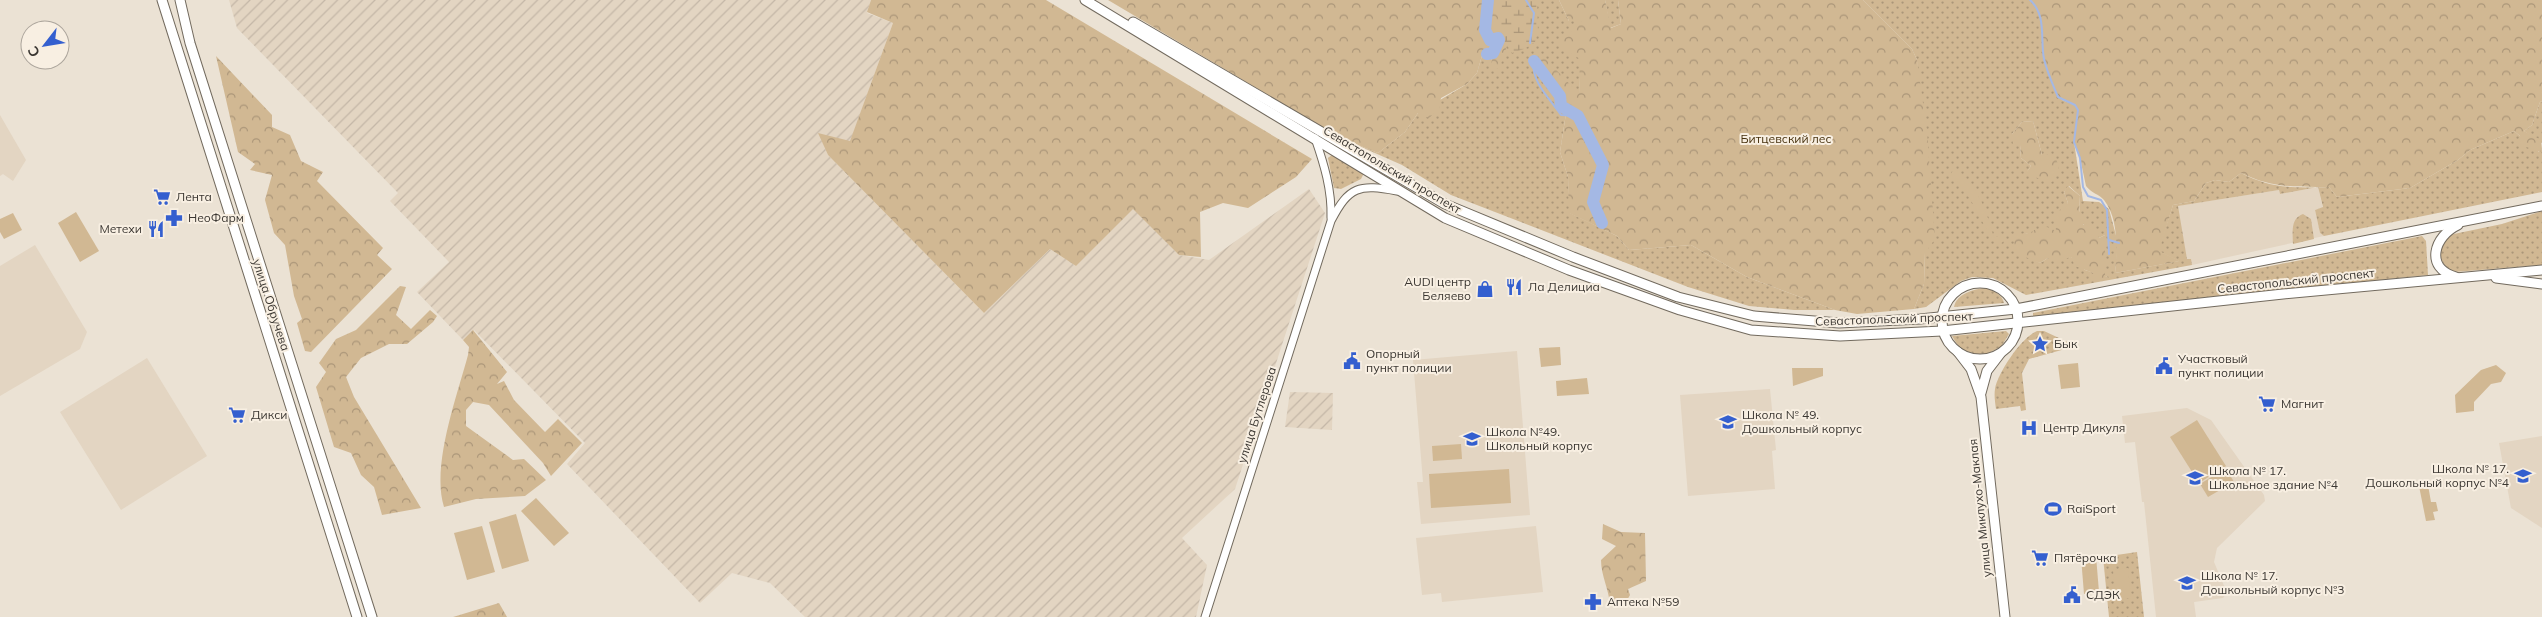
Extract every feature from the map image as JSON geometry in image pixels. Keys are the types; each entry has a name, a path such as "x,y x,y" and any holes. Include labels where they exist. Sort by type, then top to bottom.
{"main road":[{"name":"улица Обручева","path":"162,0 357,617"},
{"name":"улица Обручева","path":"180,0 190,44 372,617"},
{"name":"Севастопольский проспект","path":"1085,0 1439,215 1488,238 1569,270 1719,322 1751,330 1786,334 1840,336 1942,332 2283,294 2542,270"},
{"name":"Севастопольский проспект","path":"1096,0 1419,190 1481,221 1678,297 1754,316 1839,323 1940,317 2016,309 2542,206"},
{"path":"2459,278 2443,270 2437,261 2436,250 2438,241 2463,222"},
{"path":"2481,275 2542,284"},
{"path":"1942,332 1940,317 1943,308 1953,295 1966,287 1982,283 1998,286 2006,292 2016,309 2018,324"},
{"name":"улица Миклухо-Маклая","path":"1980,397 1987,371 2012,342 2018,324"},
{"name":"улица Миклухо-Маклая","path":"1942,332 1945,340 1958,352 1971,369 1980,397 2005,617"},
{"path":"1958,352 1966,357 1982,359 1990,358 2006,349"}],"street":[{"name":"улица Бутлерова","path":"1315,138 1324,163 1330,191 1331,221"},
{"name":"улица Бутлерова","path":"1205,617 1331,221 1341,201 1355,188 1378,187 1400,191"}],"shaded area":[{"path":"229,0 871,0 867,13 893,23 850,142 819,134 828,155 984,313 1050,249 1076,266 1133,208 1179,255 1209,260 1309,189 1325,213 1235,489 1182,538 1207,565 1196,617 805,617 770,583 732,573 700,603 567,464 585,443 474,330 463,340 417,292 449,262 390,201 398,193 237,28"},
{"path":"0,115 26,160 13,181 3,174 0,176"},
{"path":"2318,187 2323,208 2315,210 2320,233 2324,236 2192,265 2190,259 2187,260 2177,206 2279,190 2280,194"},
{"path":"35,245 87,332 80,349 0,396 0,266"},
{"name":"Школа №49. Школьный корпус","path":"1517,351 1530,515 1421,524 1417,482 1423,482 1413,360"},
{"path":"147,358 207,456 121,510 60,412"},
{"name":"Школа № 49. Дошкольный корпус","path":"1770,389 1776,450 1772,451 1775,489 1688,496 1680,395"},
{"path":"1290,392 1333,393 1332,430 1285,427"},
{"name":"Школа № 17. Школьное здание №4","path":"2187,408 2211,420 2264,495 2265,501 2217,548 2214,562 2227,593 2223,598 2194,602 2196,617 2156,617 2144,502 2142,502 2135,442 2125,443 2122,416"},
{"name":"Школа № 17. Дошкольный корпус №4","path":"2542,436 2542,528 2511,508 2499,443"},
{"path":"1536,526 1543,592 1442,602 1441,593 1422,595 1416,538"}],"green space":[{"path":"871,0 1046,0 1312,159 1296,177 1248,208 1223,203 1200,212 1201,257 1179,255 1133,209 1076,266 1050,249 984,313 828,155 818,133 850,141 893,23 867,12"},
{"path":"1108,0 1503,0 1506,49 1499,69 1490,68 1492,60 1488,54 1483,52 1477,73 1467,84 1441,98 1439,109 1429,118 1418,113 1405,132 1378,153 1341,138"},
{"path":"1502,0 1537,0 1538,31 1535,42 1524,49 1512,53 1501,36"},
{"path":"1503,0 1559,0 1569,21 1583,20 1579,95 1542,56 1537,64 1567,107 1560,152 1568,177 1570,213 1617,236 1629,250 1691,245 1747,277 1835,310 1794,310 1749,306 1688,287 1451,195 1402,165 1341,138 1378,153 1405,132 1418,113 1467,84 1477,73 1483,52 1488,54 1492,60"},
{"name":"Битцевский лес","path":"1559,0 1605,0 1611,28 1621,24 1618,0 1863,0 1912,49 1917,60 1927,132 1935,239 1925,253 1924,284 1914,309 1857,314 1835,310 1747,277 1691,245 1629,250 1617,236 1569,213 1568,177 1560,152 1567,107 1536,64 1542,55 1579,94 1580,59 1557,45 1582,21 1569,21"},
{"path":"1605,0 1618,0 1621,24 1610,28"},
{"path":"1863,0 2030,0 2036,6 2041,20 2043,52 2049,70 2062,100 2075,105 2078,110 2074,142 2083,201 2099,202 2109,209 2118,243 2115,273 2179,261 2158,251 2173,205 2194,201 2206,183 2215,180 2229,182 2241,173 2274,185 2316,187 2280,194 2279,190 2178,206 2187,259 2191,259 2192,265 2026,295 1993,278 1972,277 1961,281 1926,307 1914,309 1924,284 1925,253 1917,60 1912,49","holes":["2033,121 2042,155 2027,172 2031,166 2021,158 2020,145 2012,134 2022,122","2069,186 2080,196 2079,211 2081,221 2087,229 2099,238 2105,235 2105,276 2110,278 2085,270 2071,257 2048,258 2040,263 2033,259 2025,233 2031,235 2056,231 2068,203 2064,192"]},
{"path":"2030,0 2542,0 2542,101 2532,125 2524,131 2541,140 2542,149 2540,152 2521,145 2520,136 2514,131 2470,150 2458,160 2410,188 2337,197 2329,187 2294,187 2274,184 2263,182 2241,173 2229,182 2215,180 2206,183 2194,201 2173,205 2159,251 2180,261 2115,273 2116,235 2112,216 2104,200 2086,186 2080,158 2074,142 2078,110 2075,105 2058,97 2044,59 2039,13"},
{"path":"216,56 272,115 272,127 290,135 301,161 323,172 317,181 383,248 377,255 392,269 311,352 305,351 297,323 302,319 294,296 285,245 274,233 265,200 272,175 250,170 255,164 238,152"},
{"path":"2542,101 2542,143 2524,131 2532,125"},
{"path":"2033,121 2042,155 2047,154 2056,159 2059,167 2052,182 2034,177 2027,172 2031,166 2021,158 2020,145 2013,145 2012,134 2022,122"},
{"path":"2514,131 2539,152 2542,149 2542,192 2324,236 2320,233 2315,210 2323,207 2318,187 2329,187 2337,197 2410,188 2458,160 2470,150"},
{"path":"1333,154 1364,173 1361,179 1341,189 1334,188 1328,158"},
{"path":"1954,168 1962,174 1975,190 1988,218 1994,238 2000,235 2003,242 1997,245 1991,236 1965,190 1951,174"},
{"path":"2068,186 2080,196 2079,211 2086,218 2083,225 2091,224 2099,238 2105,235 2105,276 2111,279 2097,281 2093,273 2075,266 2071,257 2058,261 2048,258 2040,263 2020,255 2014,248 2014,236 2025,233 2031,234 2034,230 2047,227 2056,231 2055,214 2068,203 2064,192"},
{"path":"2542,211 2542,265 2454,272 2445,266 2442,261 2439,251 2449,235 2502,224"},
{"path":"76,212 99,251 80,262 58,223"},
{"path":"13,213 22,230 4,239 0,232 0,219"},
{"path":"2303,214 2311,219 2314,239 2293,244 2294,223"},
{"path":"2422,236 2426,241 2428,275 2033,317 2033,313"},
{"path":"400,286 406,287 396,315 411,329 430,310 437,316 433,322 407,344 389,344 361,358 346,377 354,397 421,508 382,515 374,487 361,475 351,453 334,447 316,387 326,372 319,363 336,339 356,330"},
{"path":"1985,288 1997,293 2004,303 1954,307 1955,302 1962,296 1971,291"},
{"path":"473,330 507,372 497,384 504,381 514,400 545,432 558,419 582,443 551,476 543,463 489,405 473,402 466,410 466,426 513,460 524,459 546,480 525,496 476,499 444,507 441,490 443,452 452,410 468,355 469,347 463,340"},
{"path":"2006,331 2009,334 2001,347 1982,356 1960,349 1952,336"},
{"path":"2037,331 2044,331 2076,346 2029,359 2022,373 2026,410 2021,411 2020,406 1996,409 1995,389 2001,374 2018,348"},
{"path":"1560,347 1561,365 1541,367 1539,348"},
{"path":"2078,363 2080,387 2061,389 2058,365"},
{"path":"2496,365 2506,373 2501,382 2491,384 2474,402 2474,411 2456,413 2455,395 2481,370"},
{"path":"1792,368 1823,368 1823,376 1793,386"},
{"path":"1587,378 1589,394 1557,396 1556,381"},
{"path":"2197,420 2226,466 2199,483 2170,437"},
{"path":"1461,444 1462,459 1433,461 1432,446"},
{"path":"2226,468 2234,482 2208,497 2200,484"},
{"path":"1509,469 1511,503 1431,508 1429,474"},
{"path":"2428,485 2431,502 2436,502 2438,511 2433,512 2435,520 2426,521 2419,486"},
{"path":"536,498 569,533 554,546 521,511"},
{"path":"516,514 529,561 502,569 489,522"},
{"path":"1603,524 1621,532 1645,533 1646,581 1628,589 1630,595 1626,602 1610,605 1601,560 1616,546 1602,539"},
{"path":"482,526 495,572 467,580 454,533"},
{"path":"2137,552 2144,617 2109,617 2103,557"},
{"path":"2096,556 2099,592 2084,594 2081,557"},
{"path":"2128,568 2131,598 2116,600 2113,570"},
{"path":"499,603 507,617 453,617"}],"waterway":[{"path":"1487,54 1493,53 1499,40 1498,38 1490,40 1485,30 1488,0"},
{"path":"1526,0 1534,13 1530,43"},
{"path":"2030,0 2039,13 2044,59 2058,97 2075,105 2078,110 2074,142 2080,158 2083,187 2088,196 2101,200 2107,210 2109,254"},
{"path":"1534,61 1535,76 1538,83 1561,115 1578,116"},
{"path":"1534,61 1560,96 1561,106 1578,116 1603,165 1593,202 1602,223"},
{"path":"2109,240 2119,243"}],"place":[{"name":"Лента","path":"162,197"},
{"name":"НеоФарм","path":"174,218"},
{"name":"Метехи","path":"156,229"},
{"name":"Ла Делициа","path":"1514,287"},
{"name":"AUDI центр Беляево","path":"1485,289"},
{"name":"Бык","path":"2040,344"},
{"name":"Опорный пункт полиции","path":"1352,361"},
{"name":"Участковый пункт полиции","path":"2164,366"},
{"name":"Магнит","path":"2267,404"},
{"name":"Дикси","path":"237,415"},
{"name":"Школа № 49. Дошкольный корпус","path":"1728,422"},
{"name":"Центр Дикуля","path":"2029,428"},
{"name":"Школа №49. Школьный корпус","path":"1472,439"},
{"name":"Школа № 17. Дошкольный корпус №4","path":"2523,476"},
{"name":"Школа № 17. Школьное здание №4","path":"2195,478"},
{"name":"RaiSport","path":"2053,509"},
{"name":"Пятёрочка","path":"2040,558"},
{"name":"Школа № 17. Дошкольный корпус №3","path":"2187,583"},
{"name":"СДЭК","path":"2072,595"},
{"name":"Аптека №59","path":"1593,602"}]}
